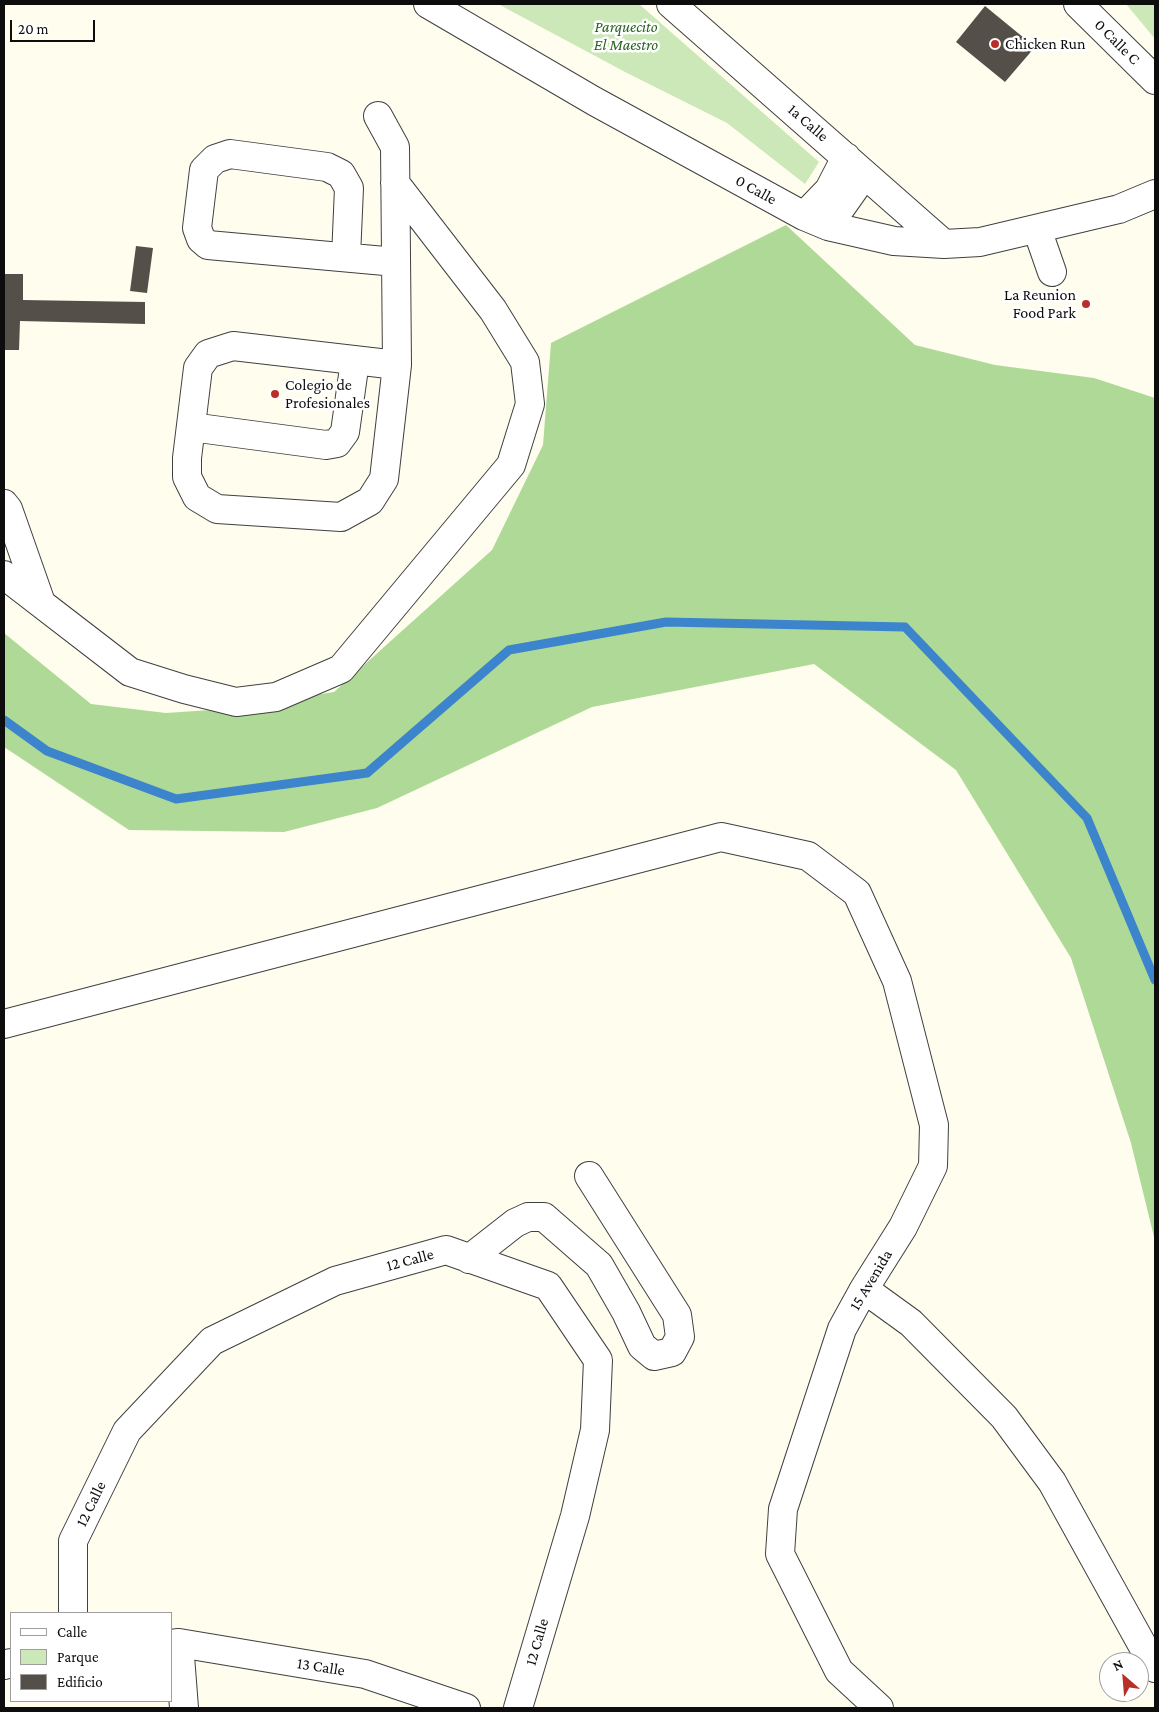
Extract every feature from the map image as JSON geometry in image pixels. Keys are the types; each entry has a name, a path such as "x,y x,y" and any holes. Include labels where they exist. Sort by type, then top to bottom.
{"street":[{"name":"0 Calle","path":"428,4 594,101 816,221 894,241 944,244 980,242 1120,209 1155,194"},
{"name":"1a Calle","path":"672,4 944,244"},
{"name":"0 Calle C","path":"1078,4 1155,80"},
{"path":"378,116 395,148 397,365 384,479 370,501 341,517 216,509 197,497 187,477 187,458 198,368 208,354 233,346 397,365"},
{"path":"346,257 349,188 341,174 328,167 230,154 215,158 204,170 197,228 201,239 208,245 396,262"},
{"path":"816,221 830,190 855,166"},
{"path":"4,575 130,672 184,689 236,702 276,697 341,669 511,465 530,404 525,362 492,310 395,183"},
{"name":"0 Calle","path":"1120,209 1155,208"},
{"path":"1037,229 1052,272"},
{"path":"191,426 326,445 337,443 345,432 355,361"},
{"path":"4,504 8,509 41,603"},
{"name":"15 Avenida","path":"4,1024 721,837 808,856 857,893 896,981 934,1125 933,1166 903,1226 842,1329 783,1509 780,1554 839,1671 879,1708"},
{"path":"470,1259 515,1223 528,1217 544,1217 599,1265 626,1312 642,1346 654,1356 672,1352 680,1337 677,1315 589,1176"},
{"name":"12 Calle","path":"73,1612 73,1541 126,1431 212,1341 335,1281 446,1250 548,1286 598,1360 595,1430 584,1478 575,1516 518,1708"},
{"path":"864,1289 911,1323 1004,1418 1052,1482 1155,1668"},
{"path":"175,1644 184,1708"},
{"name":"13 Calle","path":"175,1644 365,1674 466,1708"}],"green space":[{"name":"Parquecito El Maestro","path":"498,4 639,4 819,162 805,184 727,123 627,73"},
{"path":"1126,4 1155,4 1155,39"},
{"path":"786,225 915,345 995,365 1094,378 1155,398 1155,1241 1131,1143 1071,958 956,770 814,664 592,707 377,808 284,832 129,830 4,747 4,633 91,704 166,713 226,709 334,692 492,550 543,445 551,343"}],"building":[{"name":"Chicken Run","path":"985,6 1035,47 1005,82 956,42"},
{"path":"136,246 153,248 147,293 130,291"},
{"path":"4,274 23,274 23,300 145,302 145,324 20,321 19,350 4,350"}],"waterway":[{"path":"4,720 47,751 176,799 367,773 509,650 666,622 905,627 1087,818 1155,980"}],"place":[{"name":"Chicken Run","path":"995,44"},
{"name":"La Reunion Food Park","path":"1086,304"},
{"name":"Colegio de Profesionales","path":"275,394"}]}
